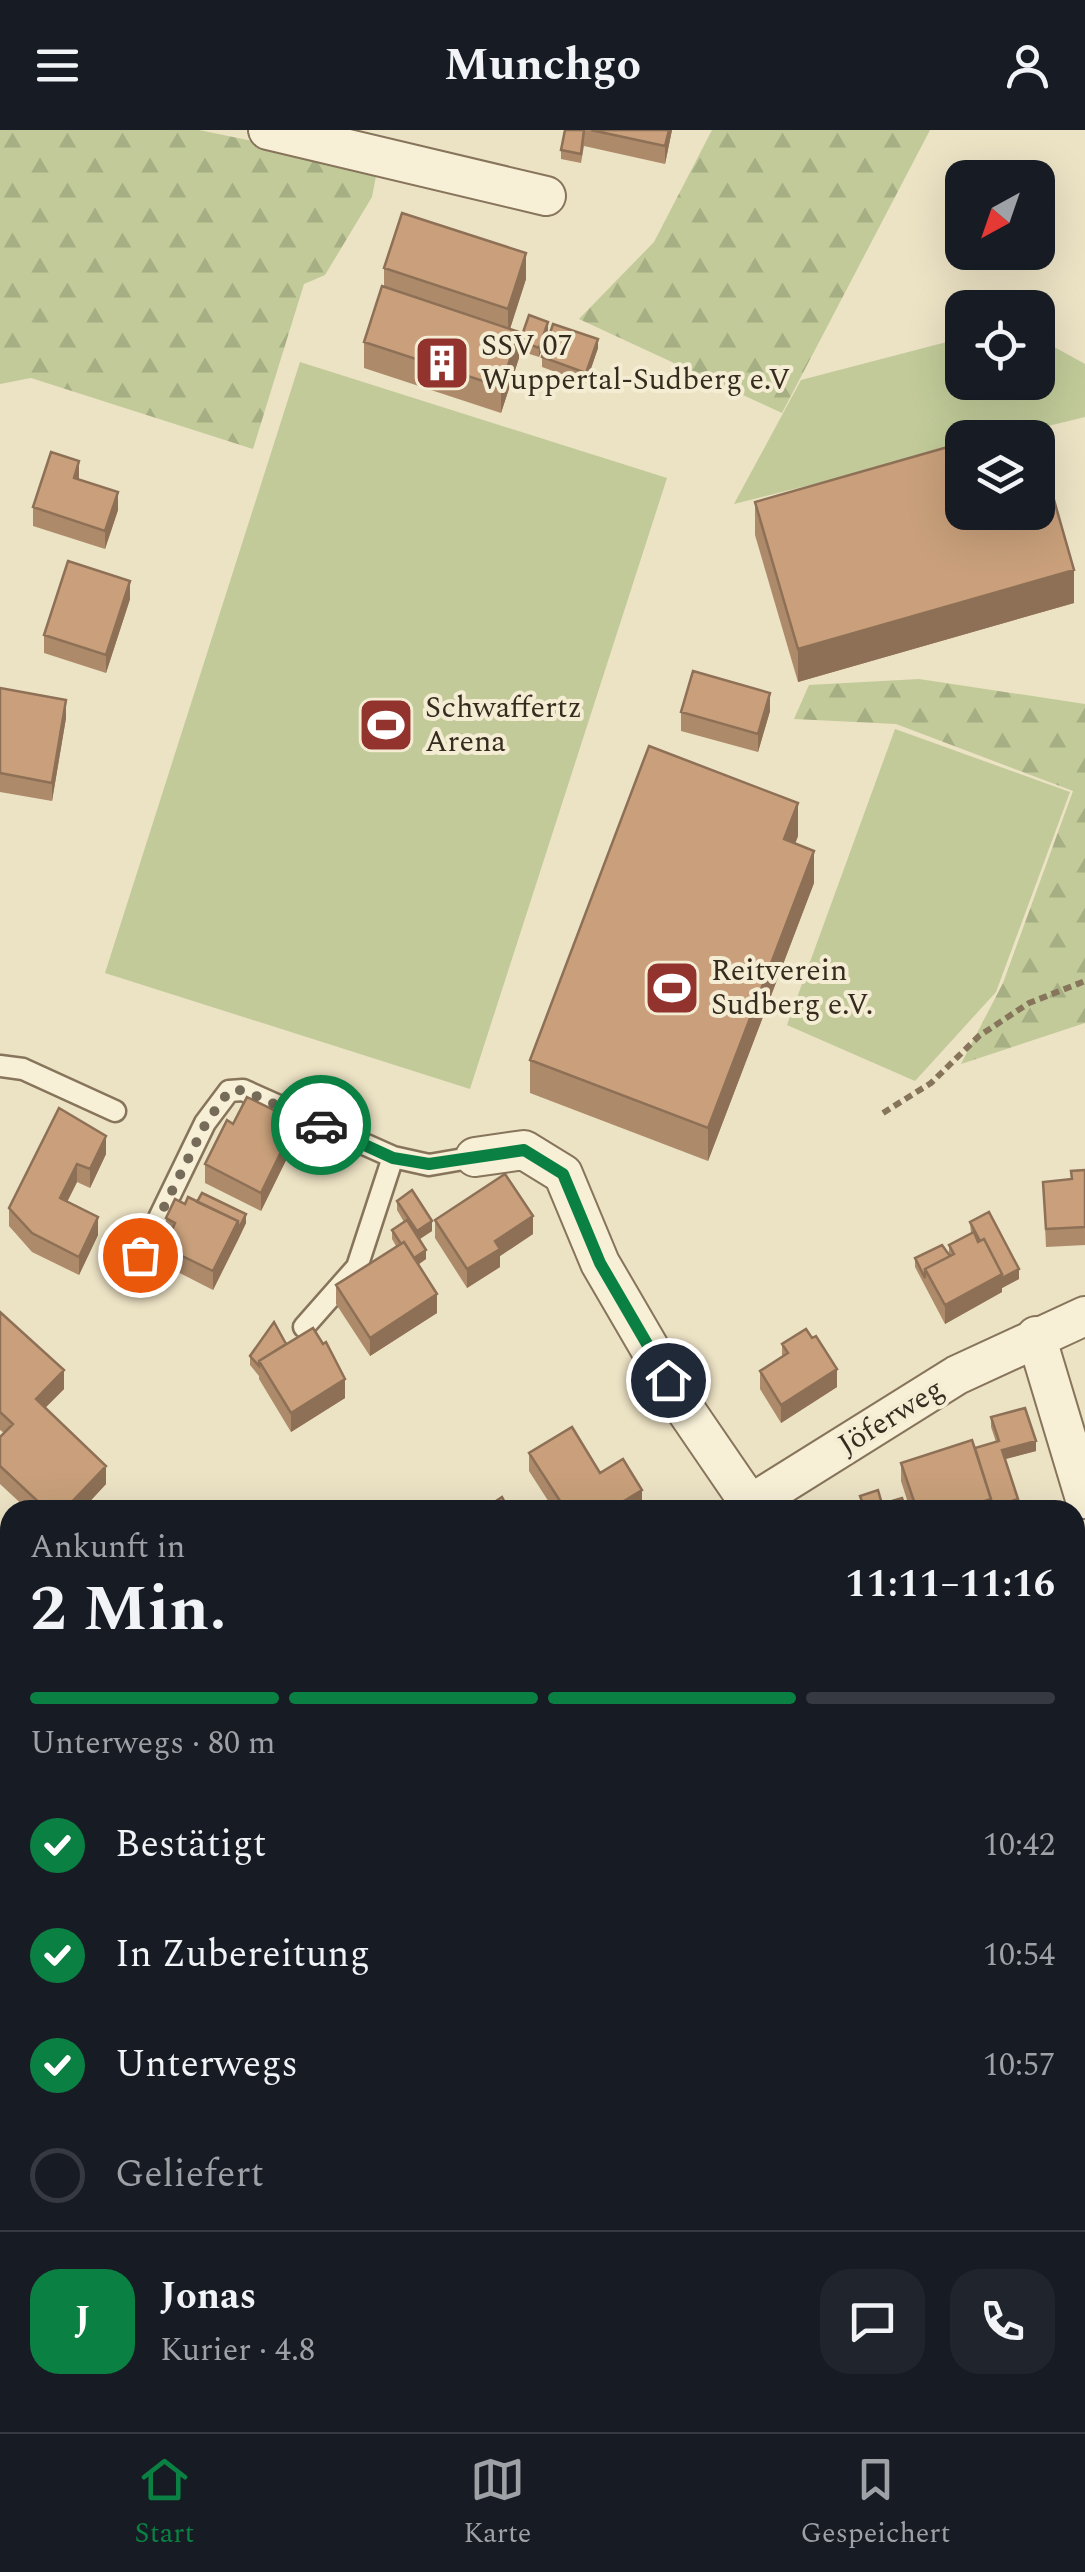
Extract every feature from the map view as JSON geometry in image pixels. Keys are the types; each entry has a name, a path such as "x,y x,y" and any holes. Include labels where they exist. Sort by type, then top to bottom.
{"street":[{"path":"268,130 546,196"},
{"name":"Jöferweg","path":"475,1157 524,1150 563,1174 600,1263 741,1500"},
{"name":"Jöferweg","path":"756,1500 957,1376 1085,1316"},
{"path":"1036,1336 1085,1499"}],"lane":[{"path":"0,1066 24,1069 115,1111"},
{"path":"140,1255 206,1123 229,1091 243,1090 393,1158 429,1164 475,1157"},
{"path":"304,1327 357,1267 393,1158"}],"path":[{"path":"884,1113 931,1083 979,1036 1029,1003 1085,981"}],"green space":[{"path":"0,130 199,130 330,157 376,176 372,197 325,275 304,284 253,449 31,378 0,384"},
{"path":"712,130 930,130 782,413 579,319 654,242"},
{"path":"945,342 945,400 1055,400 1055,347 1085,364 1085,417 1055,424 1055,420 945,420 945,451 734,504 801,380"},
{"name":"Schwaffertz Arena","path":"300,362 667,478 470,1089 105,973"},
{"path":"919,679 1085,704 1085,1023 961,1064 1003,983 1073,791 896,724 794,719 809,685"},
{"path":"895,729 1070,792 996,992 915,1081 787,1025"}],"building":[{"path":"565,130 584,130 581,154 561,150"},
{"path":"591,130 669,130 665,146"},
{"path":"402,213 526,253 508,309 384,268"},
{"path":"382,286 519,332 501,387 364,342"},
{"path":"529,315 548,322 539,348 520,341"},
{"path":"553,324 598,339 586,373 542,357"},
{"path":"945,448 945,530 1055,530 1055,504 1074,570 798,649 755,502"},
{"path":"51,452 79,461 74,478 118,492 105,531 33,507"},
{"path":"68,561 130,581 106,655 44,635"},
{"path":"693,671 770,693 758,734 681,712"},
{"path":"0,688 66,700 52,783 0,773"},
{"name":"Reitverein Sudberg e.V.","path":"649,746 798,803 784,839 814,851 708,1128 530,1060"},
{"path":"247,1097 296,1121 261,1193 205,1164 227,1120 233,1124"},
{"path":"59,1108 106,1136 90,1169 77,1164 60,1198 98,1217 79,1257 32,1233 9,1208"},
{"path":"1085,1170 1085,1227 1046,1229 1043,1182 1072,1179 1071,1171"},
{"path":"505,1174 533,1216 495,1241 500,1249 467,1269 435,1220"},
{"path":"412,1190 432,1221 417,1231 397,1201"},
{"path":"202,1193 246,1214 238,1230 238,1221 197,1202"},
{"path":"188,1197 238,1221 213,1271 164,1247 175,1223 166,1218 175,1199 185,1204"},
{"path":"989,1212 1019,1269 1002,1278 984,1239 980,1241 970,1222"},
{"path":"407,1220 426,1250 414,1258 392,1230"},
{"path":"974,1232 978,1242 984,1239 1002,1274 945,1305 925,1269 954,1254 949,1245"},
{"path":"404,1242 437,1294 370,1338 336,1285"},
{"path":"942,1245 950,1256 925,1269 925,1278 915,1258"},
{"path":"0,1312 64,1370 36,1399 106,1466 74,1500 36,1500 0,1466 0,1437 13,1424 0,1412"},
{"path":"274,1322 286,1344 259,1361 259,1366 250,1356"},
{"path":"313,1328 323,1344 326,1342 345,1379 291,1413 259,1361"},
{"path":"806,1329 812,1338 816,1336 837,1369 781,1405 760,1371 788,1353 782,1344"},
{"path":"1025,1408 1036,1441 1002,1450 1018,1499 1015,1500 991,1500 975,1448 999,1441 991,1417"},
{"path":"572,1427 600,1473 623,1459 642,1490 626,1500 559,1500 529,1453"},
{"path":"972,1440 991,1499 914,1500 901,1463"},
{"path":"878,1490 881,1500 861,1500 860,1496"}],"way so far":[{"path":"140,1255 206,1123 229,1091 243,1090 321,1125"}],"place":[{"name":"SSV 07 Wuppertal-Sudberg e.V","path":"442,363"},
{"name":"Schwaffertz Arena","path":"386,725"},
{"name":"Reitverein Sudberg e.V.","path":"672,988"}],"route":[{"path":"321,1125 393,1158 429,1164 524,1150 563,1174 600,1263 668,1380"}]}
